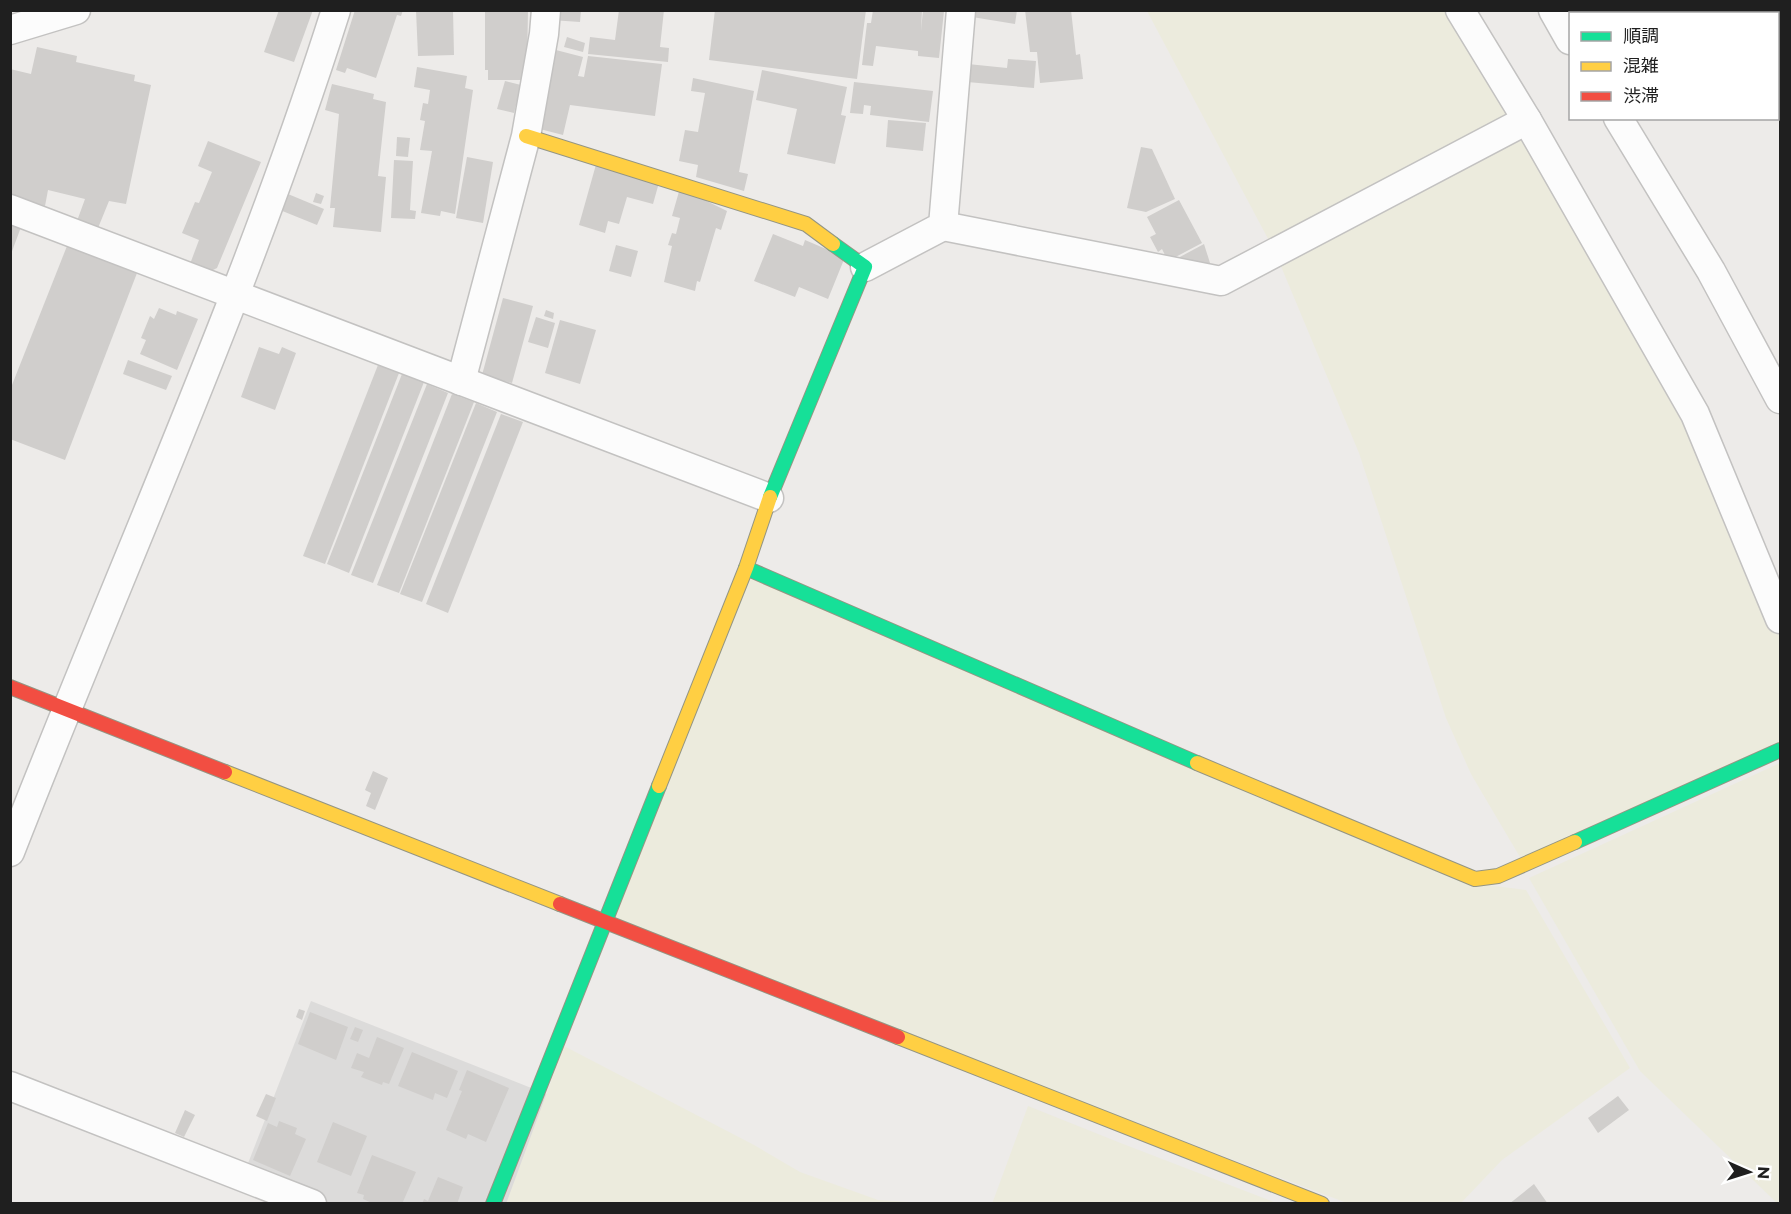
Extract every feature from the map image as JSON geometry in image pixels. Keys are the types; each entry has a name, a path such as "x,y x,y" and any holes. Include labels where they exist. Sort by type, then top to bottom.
{"street":[{"path":"10,30 76,10"},
{"path":"10,852 66,708 235,295 317,71 336,10"},
{"path":"461,381 526,136 546,10"},
{"path":"943,226 961,10"},
{"path":"1460,10 1527,120 1695,414 1780,619"},
{"path":"1553,10 1569,38"},
{"path":"493,1203 746,568 770,498 865,267 943,226 1221,281 1527,120"},
{"path":"1619,120 1711,271 1780,399"},
{"path":"526,136 806,224 865,267"},
{"path":"10,209 770,498"},
{"path":"746,568 1209,768 1475,879 1498,876 1780,750"},
{"path":"10,687 1322,1203"},
{"path":"10,1086 312,1203"}],"shaded area":[{"path":"1147,11 1460,11 1695,414 1780,619 1780,750 1524,864 1471,774 1446,718 1359,453 1275,252"},
{"path":"746,568 1487,885 1526,890 1630,1068 1502,1160 1461,1203 1347,1203 606,921"},
{"path":"1780,763 1780,1203 1777,1203 1640,1071 1529,878"},
{"path":"311,1001 549,1095 507,1203 288,1203 240,1184"},
{"path":"564,1046 754,1145 800,1172 878,1200 925,1203 506,1204"},
{"path":"1028,1106 1118,1142 1279,1204 992,1204"}],"building":[{"path":"279,10 313,10 294,62 264,52"},
{"path":"355,10 403,10 401,16 397,15 376,78 347,68 345,73 336,70"},
{"path":"416,10 453,10 454,55 418,56"},
{"path":"485,10 528,10 527,66 523,80 488,80 488,70 485,70"},
{"path":"552,10 581,10 580,22 551,20"},
{"path":"619,10 664,10 660,47 669,48 668,62 588,54 590,37 615,40"},
{"path":"715,10 866,10 857,79 709,60"},
{"path":"873,10 922,10 921,31 923,10 944,11 939,58 918,56 918,51 876,46 873,66 862,65 867,23 871,23"},
{"path":"967,10 1017,10 1015,24 966,16"},
{"path":"1025,10 1071,10 1076,55 1080,54 1083,79 1040,83 1037,52 1030,52"},
{"path":"567,37 585,43 583,52 564,47"},
{"path":"37,47 77,56 76,62 135,75 134,81 151,85 126,204 109,201 98,228 77,221 85,199 48,190 45,206 10,194 10,69 31,74"},
{"path":"552,49 583,57 578,76 584,77 588,56 662,64 655,116 570,105 563,135 532,127"},
{"path":"1008,59 1036,61 1034,88 956,81 958,63 1007,68"},
{"path":"417,67 467,76 465,88 473,90 455,214 441,211 440,216 421,213 432,151 420,150 425,121 420,120 423,103 428,104 430,90 414,87"},
{"path":"762,70 847,87 841,115 846,116 835,164 787,154 797,109 756,100"},
{"path":"693,78 754,91 739,172 748,174 744,191 696,177 698,165 679,161 685,130 698,132 705,93 691,91"},
{"path":"505,81 521,85 514,113 497,109"},
{"path":"854,82 933,91 929,122 870,115 871,106 864,105 863,114 850,113"},
{"path":"332,84 374,94 373,99 386,102 378,176 386,177 381,232 333,227 335,208 330,208 339,114 325,110"},
{"path":"888,120 926,123 923,151 886,147"},
{"path":"397,137 410,138 408,157 396,156"},
{"path":"208,141 261,162 217,268 209,272 190,264 199,240 182,233 195,202 199,203 212,172 198,166"},
{"path":"1141,147 1152,149 1175,199 1146,212 1127,208"},
{"path":"467,157 493,162 483,223 456,218"},
{"path":"394,160 413,161 410,210 416,211 415,219 391,218"},
{"path":"597,161 660,179 653,204 627,197 619,224 608,221 605,233 579,225"},
{"path":"680,188 727,211 721,230 716,228 700,282 697,281 695,291 664,282 672,246 668,245 672,233 676,234 680,218 672,216"},
{"path":"276,189 324,209 317,225 270,206"},
{"path":"316,193 324,196 321,204 313,202"},
{"path":"1179,200 1202,243 1168,261 1162,249 1158,252 1150,237 1156,234 1147,217"},
{"path":"10,221 21,227 11,254"},
{"path":"773,234 803,246 805,240 845,257 828,299 799,287 795,297 754,281"},
{"path":"1204,244 1210,263 1189,265 1178,258"},
{"path":"616,245 638,251 631,277 609,271"},
{"path":"67,246 137,273 65,460 10,439 10,390"},
{"path":"503,298 533,306 512,383 482,375"},
{"path":"159,308 176,315 177,311 198,319 177,370 140,354 146,340 141,338 150,316 154,319"},
{"path":"546,310 554,313 553,319 544,316"},
{"path":"536,317 555,323 548,348 528,342"},
{"path":"560,320 596,330 580,384 545,373"},
{"path":"259,347 279,354 282,347 296,353 275,410 241,397"},
{"path":"128,360 172,376 166,390 123,374"},
{"path":"378,365 399,373 325,564 303,556"},
{"path":"402,374 424,382 349,573 327,564"},
{"path":"427,384 448,393 373,583 351,575"},
{"path":"452,394 474,402 399,593 377,585"},
{"path":"476,403 497,412 422,602 400,594"},
{"path":"501,414 523,422 448,613 426,604"},
{"path":"373,771 388,778 375,810 366,806 371,793 365,790"},
{"path":"299,1009 305,1011 302,1020 296,1017"},
{"path":"310,1012 348,1027 336,1060 298,1044"},
{"path":"355,1027 363,1030 358,1042 350,1039"},
{"path":"377,1037 404,1048 389,1084 383,1082 382,1085 361,1077 364,1072 351,1068 357,1053 369,1058"},
{"path":"412,1052 458,1071 447,1098 435,1093 433,1100 398,1086"},
{"path":"467,1070 509,1088 486,1142 468,1134 466,1139 446,1130 462,1091 459,1090"},
{"path":"266,1094 276,1098 267,1121 256,1116"},
{"path":"1618,1096 1629,1110 1598,1133 1588,1118"},
{"path":"185,1110 195,1115 184,1137 175,1133"},
{"path":"279,1121 297,1128 295,1134 306,1139 290,1176 253,1160 268,1123 277,1127"},
{"path":"333,1122 367,1136 351,1176 317,1162"},
{"path":"372,1155 416,1172 402,1204 374,1204 363,1199 364,1195 357,1193"},
{"path":"438,1177 463,1187 457,1204 422,1204 424,1199 428,1201"},
{"path":"1534,1184 1548,1204 1509,1204"}],"traffic: fast":[{"path":"770,497 865,267 833,244"},
{"path":"746,568 1197,763"},
{"path":"1575,842 1780,750"},
{"path":"493,1204 659,786"}],"traffic: slow":[{"path":"526,136 806,224 833,244"},
{"path":"659,786 746,568 770,497"},
{"path":"1197,763 1475,879 1498,876 1575,842"},
{"path":"225,772 560,904"},
{"path":"898,1037 1322,1204"}],"traffic: jam":[{"path":"10,687 225,772"},
{"path":"560,904 898,1037"}]}
